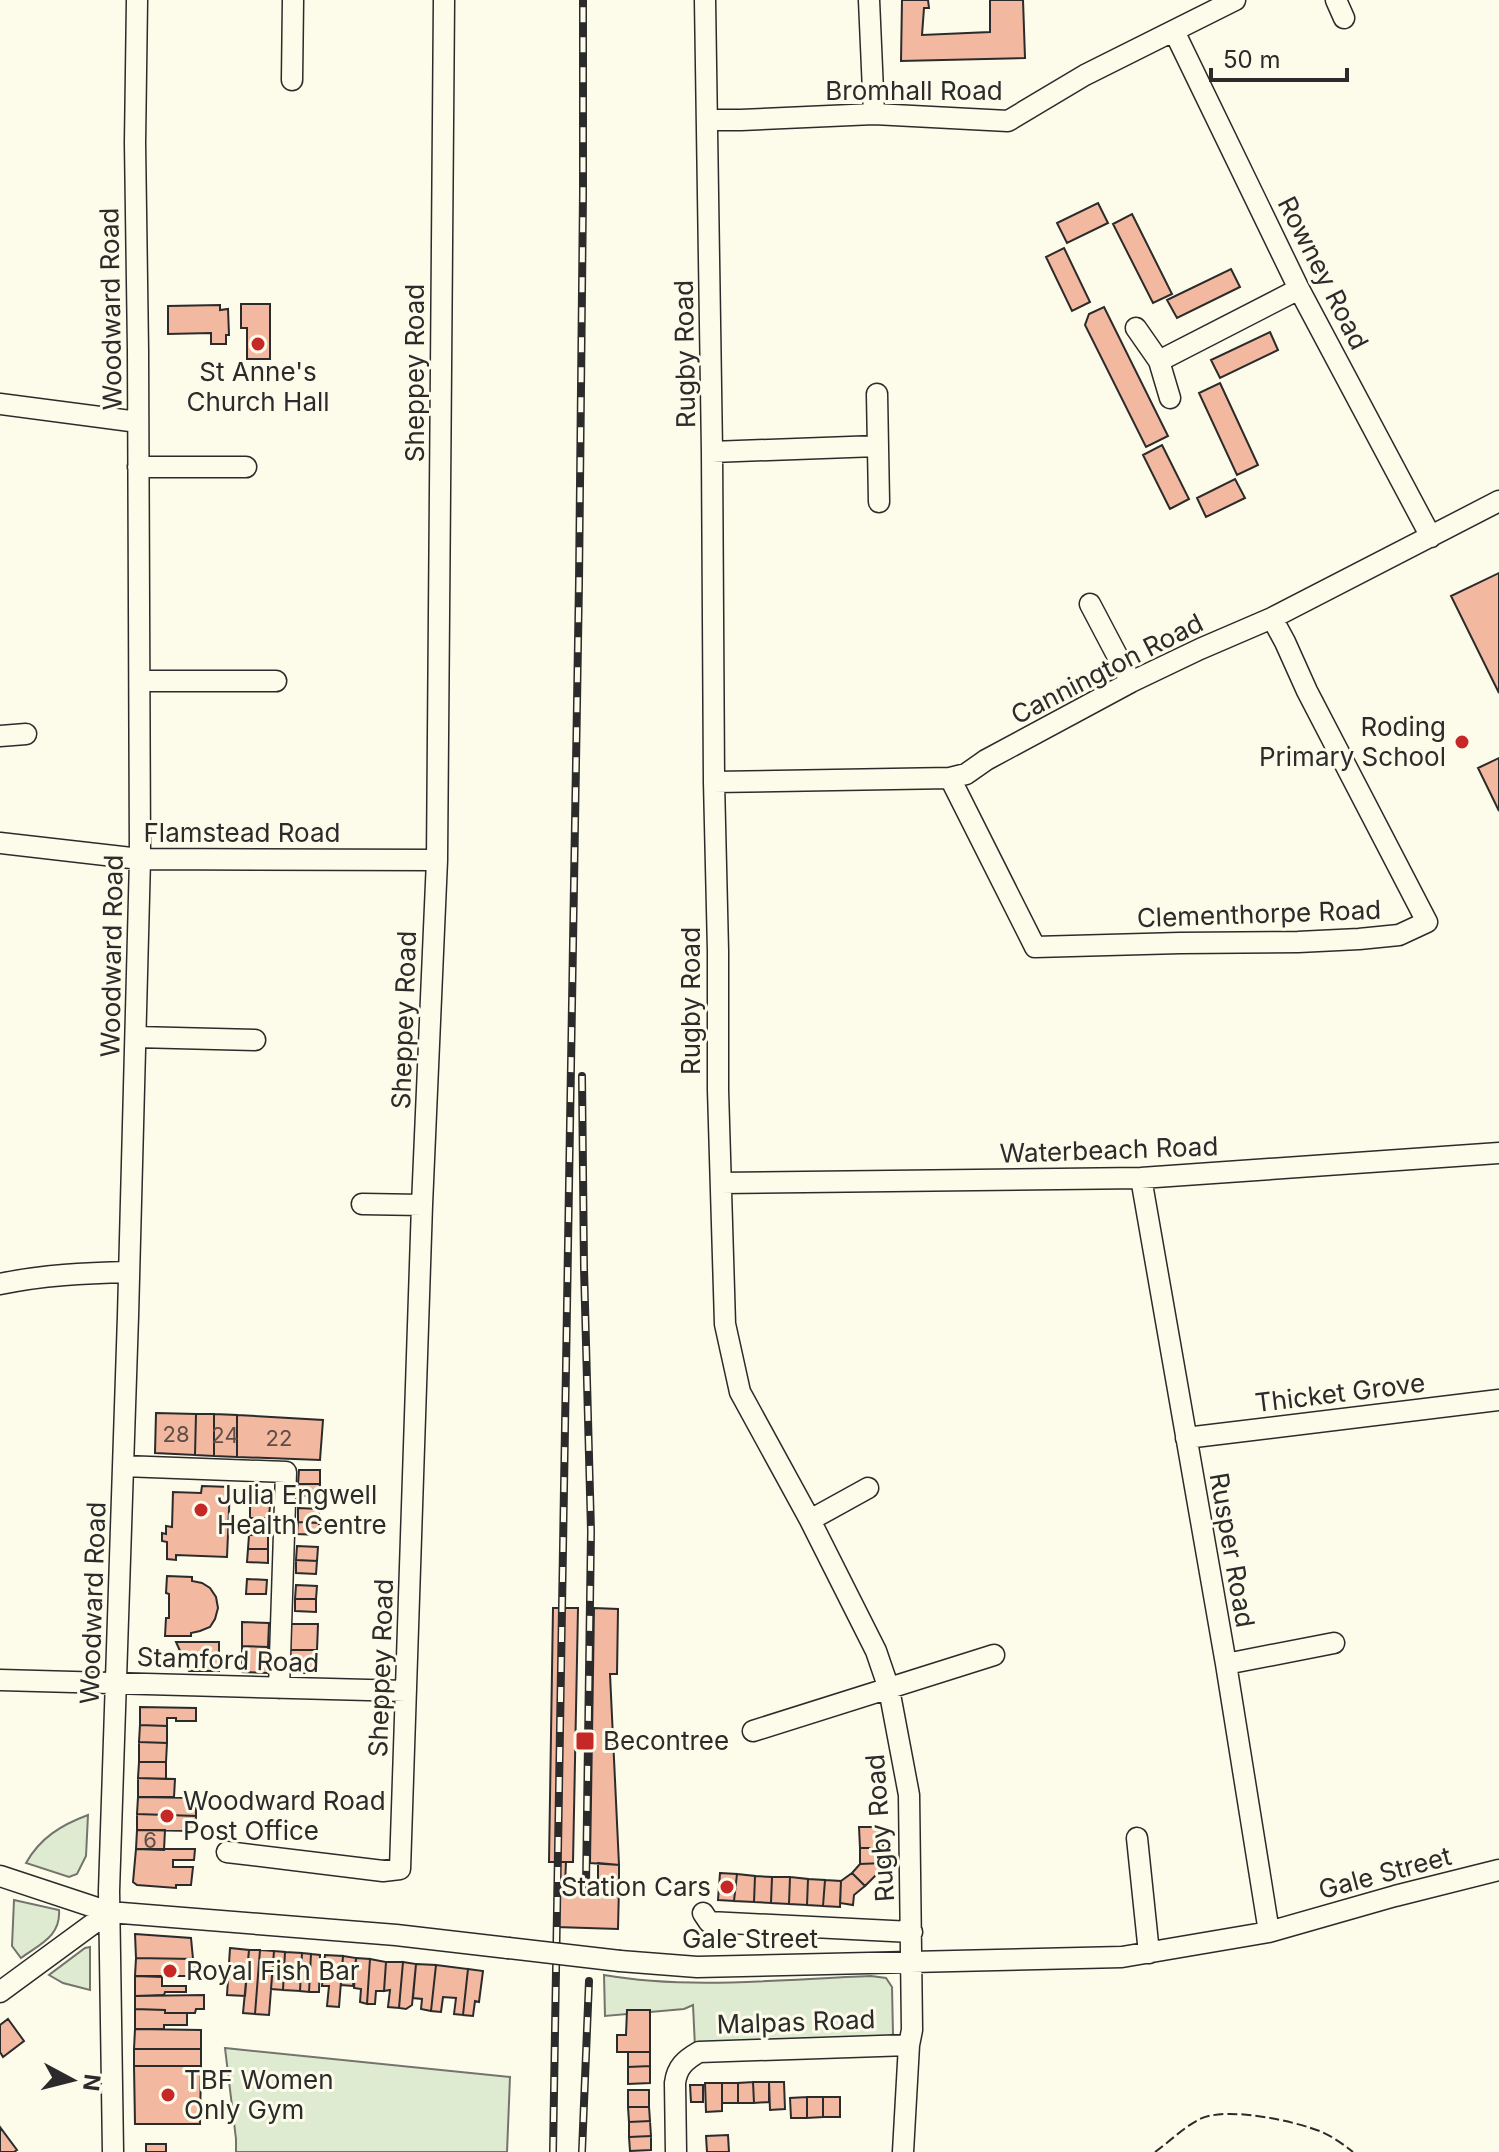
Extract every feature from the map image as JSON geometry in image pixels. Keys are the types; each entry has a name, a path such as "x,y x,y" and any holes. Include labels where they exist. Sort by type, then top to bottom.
{"street":[{"name":"Woodward Road","path":"113,2152 109,1912 140,859 135,152 137,0"},
{"path":"292,80 293,0"},
{"name":"Sheppey Road","path":"227,1852 383,1871 400,1869 437,860 444,0"},
{"name":"Rugby Road","path":"705,0 714,782 725,1324 740,1392 810,1520 876,1651 889,1689 909,1795 912,2030 903,2152"},
{"path":"869,0 874,114"},
{"name":"Bromhall Road","path":"708,120 874,114 1008,121 1085,75 1235,0"},
{"name":"Rowney Road","path":"1174,31 1299,289 1431,537"},
{"path":"1159,361 1299,289"},
{"path":"1136,328 1159,361 1170,398"},
{"path":"877,394 879,502"},
{"path":"0,404 138,422"},
{"path":"712,452 877,446"},
{"path":"138,467 246,467"},
{"name":"Cannington Road","path":"714,782 950,778 966,774 986,760 1131,682 1272,618 1499,501"},
{"path":"1090,604 1131,682"},
{"name":"Clementhorpe Road","path":"950,778 1035,947 1359,939 1399,935 1427,922 1272,618"},
{"path":"140,681 276,681"},
{"path":"0,736 26,734"},
{"name":"Flamstead Road","path":"0,843 140,859 437,860"},
{"path":"136,1037 255,1040"},
{"name":"Waterbeach Road","path":"721,1183 1141,1178 1499,1153"},
{"name":"Rusper Road","path":"1141,1178 1226,1664 1269,1932"},
{"path":"362,1204 422,1205"},
{"path":"0,1284 83,1273 129,1272"},
{"name":"Thicket Grove","path":"1186,1438 1499,1400"},
{"path":"123,1466 286,1472 279,1688"},
{"path":"810,1520 868,1488"},
{"path":"1226,1664 1334,1643"},
{"path":"753,1731 994,1655"},
{"name":"Stamford Road","path":"0,1680 406,1691"},
{"path":"1137,1838 1149,1953"},
{"name":"Gale Street","path":"0,1876 109,1912 396,1935 697,1967 1122,1957 1269,1932 1499,1870"},
{"path":"0,1992 109,1912"},
{"name":"Gale Street","path":"703,1913 709,1922 912,1932"},
{"name":"Malpas Road","path":"676,2152 677,2072 699,2052 909,2045"}],"green space":[{"path":"88,1815 86,1856 77,1874 69,1877 26,1863 52,1833"},
{"path":"14,1900 59,1910 53,1933 21,1958 12,1946"},
{"path":"90,1947 90,1990 63,1983 49,1975 85,1948"},
{"path":"604,1975 703,1983 871,1976 886,1978 892,1987 893,2034 880,2042 695,2047 693,2005 684,2009 605,2016"},
{"path":"225,2048 510,2077 507,2152 236,2152"}],"building":[{"path":"902,0 928,0 929,8 924,8 922,35 990,32 990,0 1023,0 1025,58 901,61"},
{"path":"1098,203 1108,223 1067,243 1057,223"},
{"path":"1132,214 1172,294 1153,303 1113,224"},
{"path":"1064,248 1090,302 1072,311 1046,257"},
{"path":"1231,269 1240,287 1177,318 1167,300"},
{"name":"St Anne's Church Hall","path":"241,304 270,304 270,359 247,359 247,328 241,328"},
{"path":"220,305 220,310 228,309 229,335 226,335 226,344 211,344 211,333 168,334 168,306"},
{"path":"1104,307 1168,436 1146,447 1085,325 1089,314"},
{"path":"1270,332 1278,350 1220,378 1211,360"},
{"path":"1220,383 1258,465 1237,475 1199,393"},
{"path":"1162,445 1189,499 1170,509 1143,455"},
{"path":"1235,479 1245,498 1206,517 1197,498"},
{"path":"1499,573 1499,693 1451,596"},
{"path":"1499,758 1499,811 1478,768"},
{"path":"156,1413 196,1414 195,1455 155,1453"},
{"path":"196,1414 214,1414 214,1456 195,1455"},
{"path":"214,1414 237,1415 237,1457 214,1456"},
{"path":"237,1415 323,1420 320,1460 237,1457"},
{"path":"299,1470 320,1470 320,1484 298,1484"},
{"path":"298,1484 320,1484 319,1496 298,1496"},
{"name":"Julia Engwell Health Centre","path":"202,1486 230,1487 227,1557 176,1555 176,1560 167,1559 167,1542 162,1541 162,1533 166,1534 166,1526 172,1527 173,1492 201,1493"},
{"path":"251,1490 269,1490 270,1505 250,1504"},
{"path":"250,1504 270,1505 269,1518 250,1518"},
{"path":"298,1508 319,1509 319,1523 298,1522"},
{"path":"298,1522 319,1523 318,1535 297,1534"},
{"path":"249,1535 268,1535 268,1549 248,1549"},
{"path":"297,1546 318,1547 317,1561 296,1560"},
{"path":"248,1549 268,1549 268,1563 247,1562"},
{"path":"296,1560 317,1561 316,1574 296,1573"},
{"path":"167,1576 192,1577 192,1581 210,1588 218,1608 210,1627 191,1633 191,1636 165,1636 166,1618 169,1618"},
{"path":"247,1579 267,1580 266,1594 246,1594"},
{"path":"296,1585 317,1586 316,1599 295,1599"},
{"path":"295,1599 316,1599 316,1612 295,1611"},
{"path":"553,1608 578,1608 573,1862 549,1862"},
{"path":"594,1608 618,1609 617,1674 610,1674 619,1865 590,1863"},
{"path":"242,1622 269,1623 268,1647 242,1646"},
{"path":"290,1624 318,1624 317,1650 290,1650"},
{"path":"176,1642 219,1642 219,1671 189,1671"},
{"path":"242,1646 268,1647 268,1673 242,1672"},
{"path":"290,1650 317,1650 316,1673 290,1673"},
{"path":"140,1707 196,1708 196,1721 167,1718 167,1726 140,1725"},
{"path":"140,1725 167,1726 167,1743 139,1742"},
{"path":"139,1742 167,1743 166,1762 139,1762"},
{"path":"139,1762 166,1762 166,1779 138,1778"},
{"path":"138,1778 175,1779 174,1797 138,1797"},
{"path":"138,1797 196,1798 196,1816 137,1814"},
{"path":"137,1814 196,1816 195,1831 137,1830"},
{"path":"859,1827 883,1827 883,1848 860,1848"},
{"path":"137,1830 165,1830 164,1850 136,1849"},
{"path":"860,1848 883,1848 884,1863 860,1864"},
{"path":"136,1849 195,1849 194,1860 173,1860 173,1867 193,1867 191,1885 176,1885 176,1888 137,1885 133,1882"},
{"path":"557,1862 566,1862 565,1885 556,1884"},
{"path":"598,1863 619,1865 619,1887 598,1885"},
{"path":"884,1863 883,1876 875,1876 865,1886 852,1873 860,1864"},
{"name":"Station Cars","path":"720,1873 737,1874 734,1901 718,1900"},
{"path":"852,1873 865,1886 854,1895 853,1905 840,1903 841,1881"},
{"path":"737,1874 755,1876 754,1902 734,1901"},
{"path":"755,1876 772,1877 771,1903 754,1902"},
{"path":"772,1877 790,1877 789,1904 771,1903"},
{"path":"790,1877 808,1879 807,1905 789,1904"},
{"path":"808,1879 825,1880 823,1906 807,1905"},
{"path":"825,1880 841,1881 840,1907 823,1906"},
{"path":"556,1884 619,1887 618,1929 556,1927"},
{"path":"135,1934 191,1938 193,1959 136,1958"},
{"path":"230,1948 249,1950 245,1996 227,1995"},
{"path":"249,1950 260,1950 255,2014 243,2013"},
{"path":"260,1950 274,1951 269,2015 255,2014"},
{"path":"274,1951 285,1952 283,1990 271,1989"},
{"path":"285,1952 302,1953 300,1991 283,1990"},
{"path":"302,1953 311,1954 309,1992 300,1991"},
{"path":"311,1954 320,1955 319,1992 309,1992"},
{"path":"325,1955 343,1956 339,2007 327,2006 329,1986 322,1986"},
{"path":"343,1956 356,1958 353,1986 341,1985"},
{"name":"Royal Fish Bar","path":"136,1958 193,1959 193,1965 204,1966 204,1976 135,1976"},
{"path":"356,1958 370,1959 367,2004 360,2002 361,1989 354,1988"},
{"path":"370,1959 386,1962 384,1991 376,1991 375,2004 367,2004"},
{"path":"386,1962 403,1962 399,2008 388,2007 390,1990 384,1991"},
{"path":"403,1962 416,1964 412,2005 406,2009 399,2008"},
{"path":"416,1964 436,1965 431,2011 421,2009 422,1999 413,1998"},
{"path":"436,1965 468,1969 463,2015 454,2014 456,1998 443,1997 441,2012 431,2011"},
{"path":"468,1969 483,1971 479,2002 475,2001 473,2016 463,2015"},
{"path":"135,1976 162,1977 162,1986 186,1986 186,1992 135,1996"},
{"path":"204,1995 204,2009 196,2009 195,2013 135,2009 135,1996"},
{"path":"135,2009 187,2013 187,2025 135,2029"},
{"path":"627,2010 650,2010 650,2052 617,2052 617,2035 626,2035"},
{"path":"8,2019 24,2041 3,2057 0,2052 0,2025"},
{"path":"135,2029 201,2030 201,2049 134,2049"},
{"path":"134,2049 201,2049 201,2066 134,2066"},
{"path":"628,2052 650,2052 650,2066 628,2067"},
{"name":"TBF Women Only Gym","path":"134,2066 201,2066 200,2124 135,2124"},
{"path":"650,2066 650,2083 628,2084 628,2067"},
{"path":"753,2082 769,2082 769,2102 754,2103"},
{"path":"753,2082 754,2103 738,2103 738,2083"},
{"path":"769,2082 784,2082 785,2109 770,2110"},
{"path":"705,2083 722,2083 722,2111 706,2112"},
{"path":"722,2083 738,2083 738,2103 722,2103"},
{"path":"690,2085 703,2085 703,2102 691,2102"},
{"path":"628,2090 649,2090 649,2107 628,2107"},
{"path":"807,2097 823,2097 823,2117 807,2118"},
{"path":"807,2097 807,2118 791,2118 790,2098"},
{"path":"823,2097 840,2097 840,2117 823,2117"},
{"path":"628,2107 649,2107 650,2121 629,2122"},
{"path":"650,2121 651,2136 629,2137 629,2122"},
{"path":"0,2127 17,2150 14,2152 0,2152"},
{"path":"728,2135 729,2152 707,2152 706,2136"},
{"path":"651,2136 651,2150 630,2151 629,2137"},
{"path":"146,2144 166,2144 166,2152 146,2152"}],"railway":[{"path":"553,2152 579,582 583,0"},
{"path":"582,1076 591,1531 586,1885"},
{"path":"582,2152 589,1981"}],"fence":[{"path":"1155,2152 1200,2119 1227,2114 1261,2116 1310,2128 1330,2136 1353,2152"}],"place":[{"name":"St Anne's Church Hall","path":"258,344"},
{"name":"Roding Primary School","path":"1462,742"},
{"name":"Julia Engwell Health Centre","path":"201,1510"},
{"name":"Becontree","path":"585,1741"},
{"name":"Woodward Road Post Office","path":"167,1816"},
{"name":"Station Cars","path":"727,1887"},
{"name":"Royal Fish Bar","path":"170,1971"},
{"name":"TBF Women Only Gym","path":"168,2095"}]}
